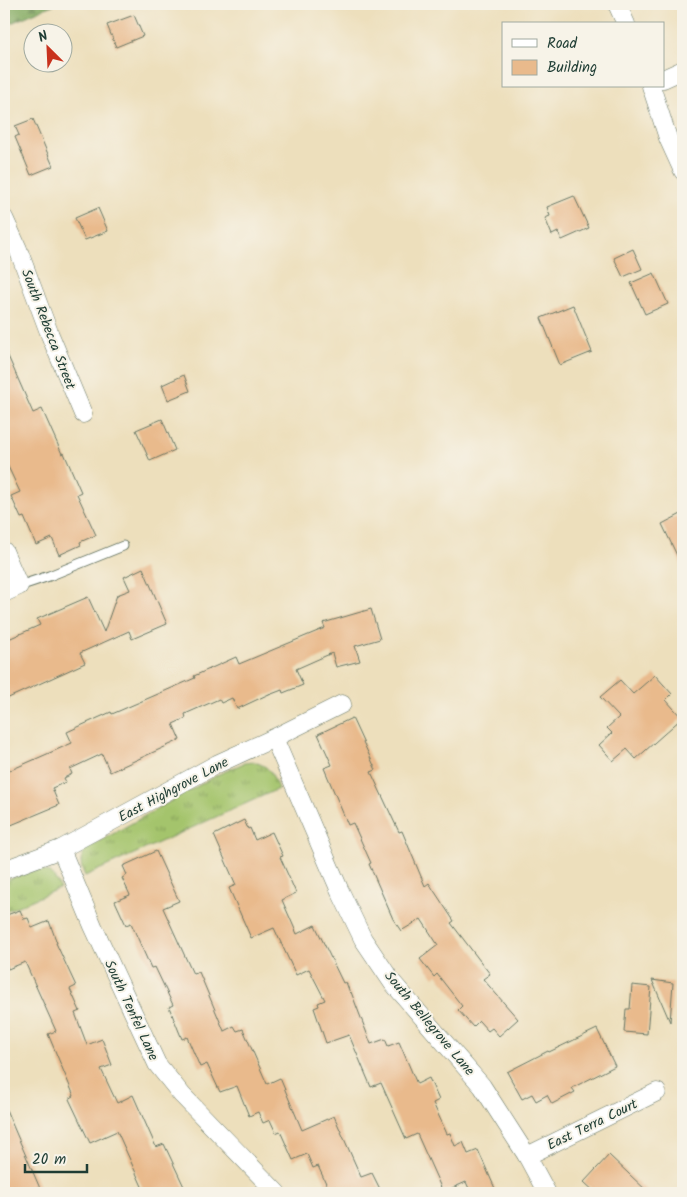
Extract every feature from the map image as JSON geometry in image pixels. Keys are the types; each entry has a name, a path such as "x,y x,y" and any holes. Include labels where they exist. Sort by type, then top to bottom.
{"street":[{"path":"617,4 625,22"},
{"path":"664,79 683,70"},
{"path":"652,88 668,138 683,171"},
{"name":"South Rebecca Street","path":"4,218 83,414"},
{"path":"4,551 12,589"},
{"name":"East Highgrove Lane","path":"4,870 61,849 217,764 342,704"},
{"name":"South Bellegrove Lane","path":"274,738 320,847 364,939 392,982 482,1086 527,1156 547,1193"},
{"name":"South Tenfel Lane","path":"61,849 93,926 156,1064 182,1095 277,1193"},
{"name":"East Terra Court","path":"527,1156 657,1092"}],"lane":[{"path":"12,589 123,546"}],"green space":[{"path":"4,4 55,4 4,26"},
{"path":"253,762 264,766 270,771 278,789 85,876 81,862 86,849 219,774 244,763"},
{"path":"34,870 50,874 60,888 4,912 4,881"}],"building":[{"path":"134,15 143,36 116,47 107,25"},
{"path":"33,119 53,166 31,175 15,137 19,135 15,126"},
{"path":"574,196 589,228 562,240 558,232 552,235 545,218 550,216 547,207"},
{"path":"98,208 108,231 85,240 75,218"},
{"path":"633,249 642,269 623,277 614,258"},
{"path":"654,273 668,304 645,314 631,283"},
{"path":"573,305 592,352 560,365 541,318"},
{"path":"4,347 33,413 42,409 62,454 64,453 81,492 77,494 96,535 80,542 81,545 59,555 52,538 36,545 24,517 21,518 11,496 20,492 4,458"},
{"path":"184,375 190,391 168,400 162,385"},
{"path":"162,419 175,450 150,461 136,430"},
{"path":"683,513 683,568 662,524"},
{"path":"143,568 167,624 132,639 129,631 80,653 85,663 4,700 4,641 40,625 37,619 88,597 104,632 117,595 130,590 124,577"},
{"path":"371,609 380,639 355,646 360,661 336,667 332,653 296,669 303,685 283,693 282,690 269,694 237,709 232,698 221,703 219,699 185,714 186,718 173,724 180,740 110,772 102,754 70,769 72,774 64,778 66,782 52,788 59,805 4,828 4,773 72,743 67,732 195,678 194,676 236,657 239,664 325,628 323,623"},
{"path":"655,675 672,694 666,700 682,718 636,759 627,749 613,761 599,745 612,733 607,728 619,717 600,697 620,680 633,694"},
{"path":"352,718 376,770 371,772 399,832 402,831 425,886 429,883 454,921 451,923 490,974 483,979 518,1019 499,1036 492,1028 488,1031 479,1021 473,1027 458,1010 462,1006 437,974 434,977 420,959 438,945 421,919 401,931 393,919 353,823 348,825 324,768 332,765 318,734"},
{"path":"244,820 255,840 272,832 283,856 280,857 296,893 282,900 297,934 315,925 343,983 346,982 351,992 371,1044 385,1039 388,1046 399,1042 417,1084 429,1078 439,1100 433,1103 447,1134 450,1133 455,1146 463,1142 468,1154 478,1150 497,1193 471,1193 466,1182 443,1192 417,1134 406,1139 381,1083 371,1087 349,1035 326,1043 314,1008 319,1006 318,1003 325,1000 309,969 296,975 274,928 251,938 229,888 236,885 214,835"},
{"path":"156,851 179,901 163,908 193,974 199,972 224,1031 234,1026 237,1031 243,1029 267,1084 280,1078 302,1130 334,1116 361,1177 372,1173 382,1193 326,1193 330,1192 318,1166 313,1168 307,1154 293,1160 280,1131 276,1133 270,1120 263,1123 258,1112 249,1116 237,1086 220,1092 207,1064 200,1067 187,1037 182,1039 169,1007 173,1005 155,967 151,968 131,923 126,925 115,901 130,895 122,878 127,875 123,866"},
{"path":"20,910 24,919 28,918 32,928 49,921 56,943 76,986 70,989 80,1011 75,1013 87,1045 102,1039 112,1065 101,1069 117,1103 133,1095 156,1147 164,1144 187,1193 145,1193 117,1131 90,1143 69,1099 74,1096 48,1034 56,1031 25,962 8,969 4,958 4,916"},
{"path":"652,980 673,983 670,1022"},
{"path":"632,985 651,987 647,1034 624,1032 626,1009 630,1009"},
{"path":"597,1029 615,1066 572,1088 575,1092 552,1104 547,1095 536,1101 532,1094 522,1099 507,1072"},
{"path":"4,1105 42,1193 4,1193"},
{"path":"609,1155 649,1193 596,1193 584,1182"}]}
